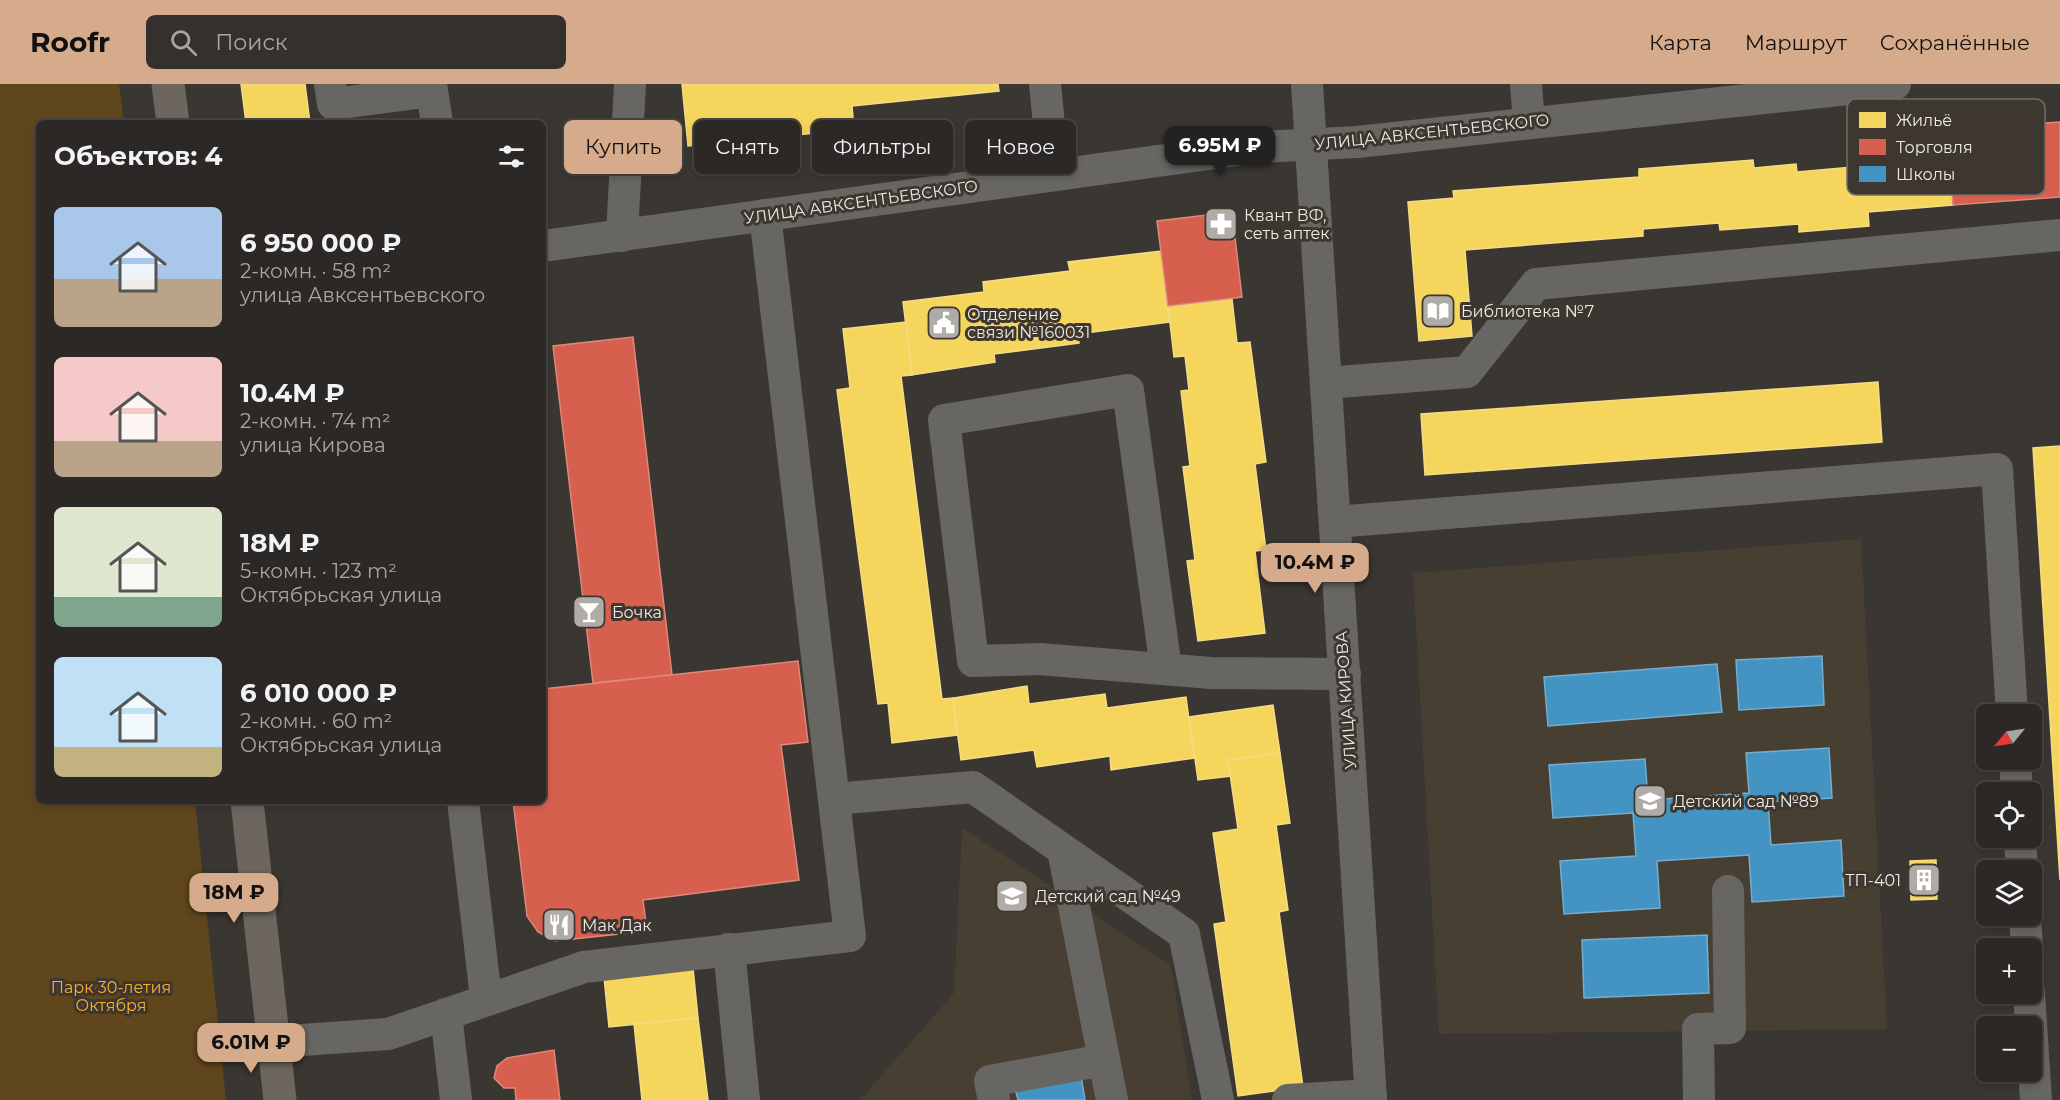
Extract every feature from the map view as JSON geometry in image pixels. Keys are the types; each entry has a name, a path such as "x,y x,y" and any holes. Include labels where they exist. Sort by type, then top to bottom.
{"main road":[{"path":"168,84 172,120"},
{"path":"246,804 280,1100"}],"street":[{"path":"330,84 333,104 432,88 437,120"},
{"path":"622,236 630,84"},
{"path":"1045,84 1054,175"},
{"name":"УЛИЦА КИРОВА","path":"1307,84 1371,1098"},
{"path":"1526,84 1529,123"},
{"name":"УЛИЦА АВКСЕНТЬЕВСКОГО","path":"546,246 1259,147 1529,123 1895,84"},
{"path":"273,1042 388,1034 486,998 584,967 850,936 765,215"},
{"path":"1326,383 1467,372 1536,284 2060,235"},
{"path":"1166,669 1128,390 944,420 973,660 1039,659 1211,673 1345,674"},
{"path":"1335,522 1997,469 2011,704"},
{"path":"834,799 973,787 1184,934 1218,1100"},
{"path":"463,804 486,998"},
{"path":"1063,850 1112,1100"},
{"path":"1699,1100 1698,1029 1730,1028 1728,891"},
{"path":"729,949 744,1100"},
{"path":"2030,1004 2036,1100"},
{"path":"446,1014 456,1100"},
{"path":"994,1100 990,1081 1104,1060"},
{"path":"1288,1100 1371,1098"}],"shaded area":[{"name":"Детский сад №89","path":"1861,539 1887,1029 1439,1034 1413,573"},
{"name":"Детский сад №49","path":"962,828 1171,965 1192,1100 860,1100 954,993"}],"green space":[{"name":"Парк 30-летия Октября","path":"0,84 119,84 124,120 36,120 36,804 195,804 226,1100 0,1100"}],"building: Жильё":[{"path":"241,84 305,84 310,120 246,120"},
{"path":"682,84 998,84 999,91 852,106 853,120 812,120 812,133 800,135 800,120 694,120 694,145 688,146"},
{"path":"1753,160 1754,168 1796,164 1797,172 1847,168 1847,195 1952,195 1953,205 1868,212 1869,226 1799,232 1799,224 1720,230 1719,223 1643,229 1643,236 1465,250 1472,336 1419,341 1408,202 1454,198 1453,191 1639,177 1639,169"},
{"path":"1161,251 1169,322 1078,334 1079,343 994,354 995,362 912,375 903,302 984,292 983,282 1070,271 1068,262"},
{"path":"1232,299 1237,343 1250,342 1266,462 1255,464 1266,550 1255,551 1265,633 1198,641 1187,561 1195,560 1183,467 1190,466 1181,391 1189,390 1185,356 1174,357 1168,306"},
{"path":"906,322 912,375 901,376 942,699 953,698 957,735 892,743 888,703 878,704 837,390 850,388 843,329"},
{"path":"1878,382 1882,442 1425,475 1421,414"},
{"path":"2060,446 2060,880 2033,448"},
{"path":"1027,686 1029,704 1105,694 1107,708 1186,697 1194,758 1111,770 1110,756 1037,767 1034,750 961,760 953,698"},
{"path":"1273,705 1280,753 1228,760 1231,776 1198,780 1189,717"},
{"path":"1280,753 1290,823 1276,825 1288,910 1279,912 1303,1087 1238,1096 1214,924 1226,922 1213,833 1238,829 1228,760"},
{"name":"ТП-401","path":"1936,860 1937,899 1911,900 1910,861"},
{"path":"693,968 698,1018 609,1027 604,977"},
{"path":"698,1018 708,1100 642,1100 634,1024"}],"building: Торговля":[{"path":"2060,122 2060,197 1953,205 1952,195 2045,195 2045,123"},
{"path":"1232,212 1242,297 1168,306 1157,221"},
{"path":"633,337 672,675 593,683 553,346"},
{"path":"798,661 808,742 781,745 799,880 643,900 647,931 555,941 538,932 527,916 513,804 546,804 546,689"},
{"path":"554,1050 560,1100 516,1100 515,1088 504,1088 494,1078 497,1066 507,1058"}],"building: Школы":[{"path":"1822,656 1824,705 1739,710 1736,660"},
{"path":"1717,664 1722,712 1548,726 1544,677"},
{"path":"1829,748 1832,798 1768,802 1771,845 1841,840 1844,896 1752,902 1749,855 1657,861 1660,908 1564,914 1560,861 1636,856 1633,813 1553,818 1549,765 1645,759 1648,800 1749,793 1746,753"},
{"path":"1707,935 1709,993 1584,998 1582,940"},
{"path":"1081,1076 1085,1100 1018,1100 1015,1088"}],"place":[{"name":"Квант ВФ, сеть аптек","path":"1221,224"},
{"name":"Библиотека №7","path":"1438,311"},
{"name":"Отделение связи №160031","path":"944,323"},
{"name":"Бочка","path":"589,612"},
{"name":"Детский сад №89","path":"1650,801"},
{"name":"ТП-401","path":"1924,880"},
{"name":"Детский сад №49","path":"1012,896"},
{"name":"Мак Дак","path":"559,925"}]}
